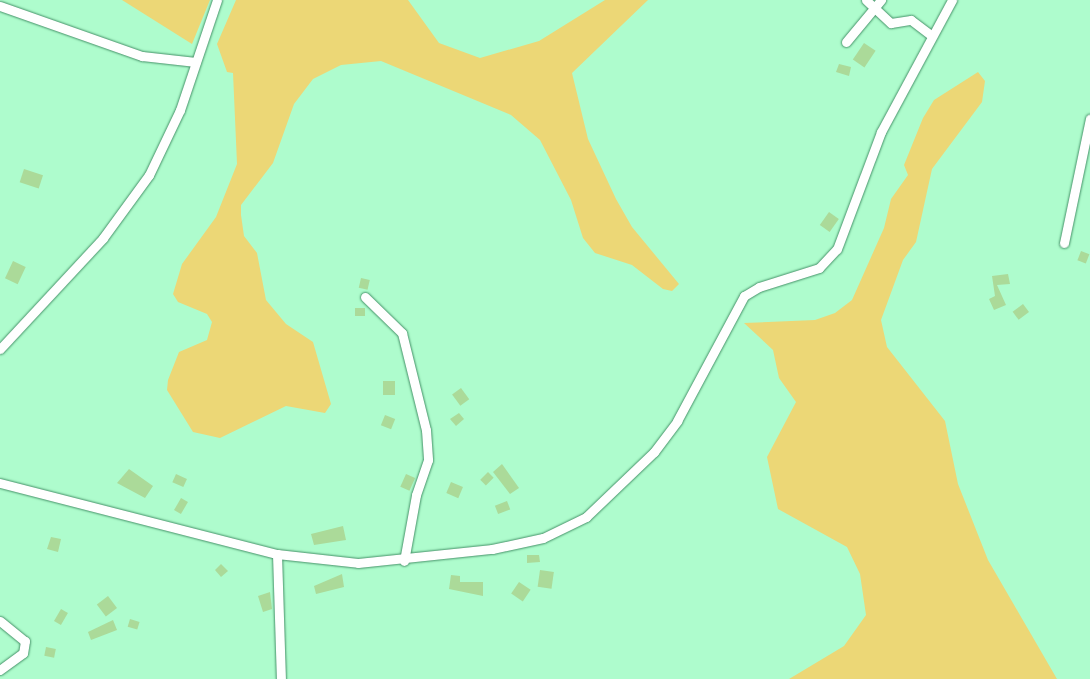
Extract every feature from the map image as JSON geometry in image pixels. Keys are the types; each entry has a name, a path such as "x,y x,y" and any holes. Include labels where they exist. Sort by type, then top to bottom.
{"street":[{"path":"0,349 127,209 165,145 217,0"},
{"path":"866,0 873,10 891,24 919,23 931,35"},
{"path":"846,42 881,0"},
{"path":"0,483 277,554 358,563 404,561 543,538 586,517 625,482 676,421 744,296 759,287 819,268 837,249 881,132 931,35 952,0"},
{"path":"0,6 142,56 196,62"},
{"path":"1064,243 1090,119"},
{"path":"365,297 402,333 426,430 428,460 416,494 404,561"},
{"path":"277,554 281,679"},
{"path":"0,621 25,641 22,653 0,670"}],"shaded area":[{"path":"122,0 210,0 192,44"},
{"path":"236,0 408,0 439,43 480,58 539,41 605,0 648,0 572,73 588,139 616,199 632,227 679,284 672,291 663,289 632,265 595,253 583,238 571,200 540,140 511,115 381,61 341,65 313,79 294,104 273,163 241,205 244,236 257,253 266,300 286,324 313,342 331,404 325,413 286,406 220,438 193,432 167,390 168,380 179,352 207,340 212,322 207,314 178,302 173,294 182,264 216,217 237,164 233,73 227,72 217,44"},
{"path":"978,72 985,81 982,102 932,169 916,242 903,260 881,320 887,347 945,421 958,484 988,560 1057,679 789,679 844,646 866,615 860,574 847,547 778,509 767,457 796,402 779,378 773,350 744,323 815,320 835,313 852,300 884,228 891,199 908,175 904,165 923,118 934,100"}],"building":[{"path":"864,43 876,51 864,67 853,60"},
{"path":"839,64 851,67 849,76 836,72"},
{"path":"24,169 43,175 39,188 20,182"},
{"path":"829,212 839,219 830,232 820,225"},
{"path":"1081,251 1089,254 1086,264 1077,260"},
{"path":"13,261 26,267 18,284 5,278"},
{"path":"1008,274 1010,284 997,285 1006,305 994,310 989,299 995,296 992,276"},
{"path":"361,278 370,280 368,290 359,288"},
{"path":"1023,304 1029,312 1019,320 1013,312"},
{"path":"355,308 365,308 365,316 355,316"},
{"path":"383,381 395,381 395,395 383,395"},
{"path":"461,388 469,399 460,406 452,394"},
{"path":"459,413 464,419 456,426 450,419"},
{"path":"385,415 395,419 391,429 381,425"},
{"path":"502,464 519,488 510,494 493,472"},
{"path":"129,469 153,486 145,498 117,483"},
{"path":"488,472 494,478 486,485 480,480"},
{"path":"176,474 187,479 183,487 172,482"},
{"path":"406,474 415,478 409,491 400,487"},
{"path":"451,482 463,487 458,498 446,493"},
{"path":"181,498 188,502 181,514 174,510"},
{"path":"507,501 510,509 498,514 495,506"},
{"path":"343,526 346,540 314,545 311,534"},
{"path":"51,537 61,539 58,552 47,549"},
{"path":"527,555 539,555 540,562 527,563"},
{"path":"221,564 228,571 221,577 215,570"},
{"path":"540,570 554,572 551,589 538,587"},
{"path":"342,574 344,587 316,594 314,586"},
{"path":"451,575 460,576 460,582 483,582 483,596 449,589"},
{"path":"519,582 531,590 523,601 511,594"},
{"path":"270,592 272,609 263,612 258,596"},
{"path":"108,596 117,608 106,616 97,604"},
{"path":"61,609 68,613 61,625 54,621"},
{"path":"130,619 140,622 137,630 128,627"},
{"path":"113,620 117,630 91,640 88,632"},
{"path":"46,647 56,649 54,658 44,656"}]}
